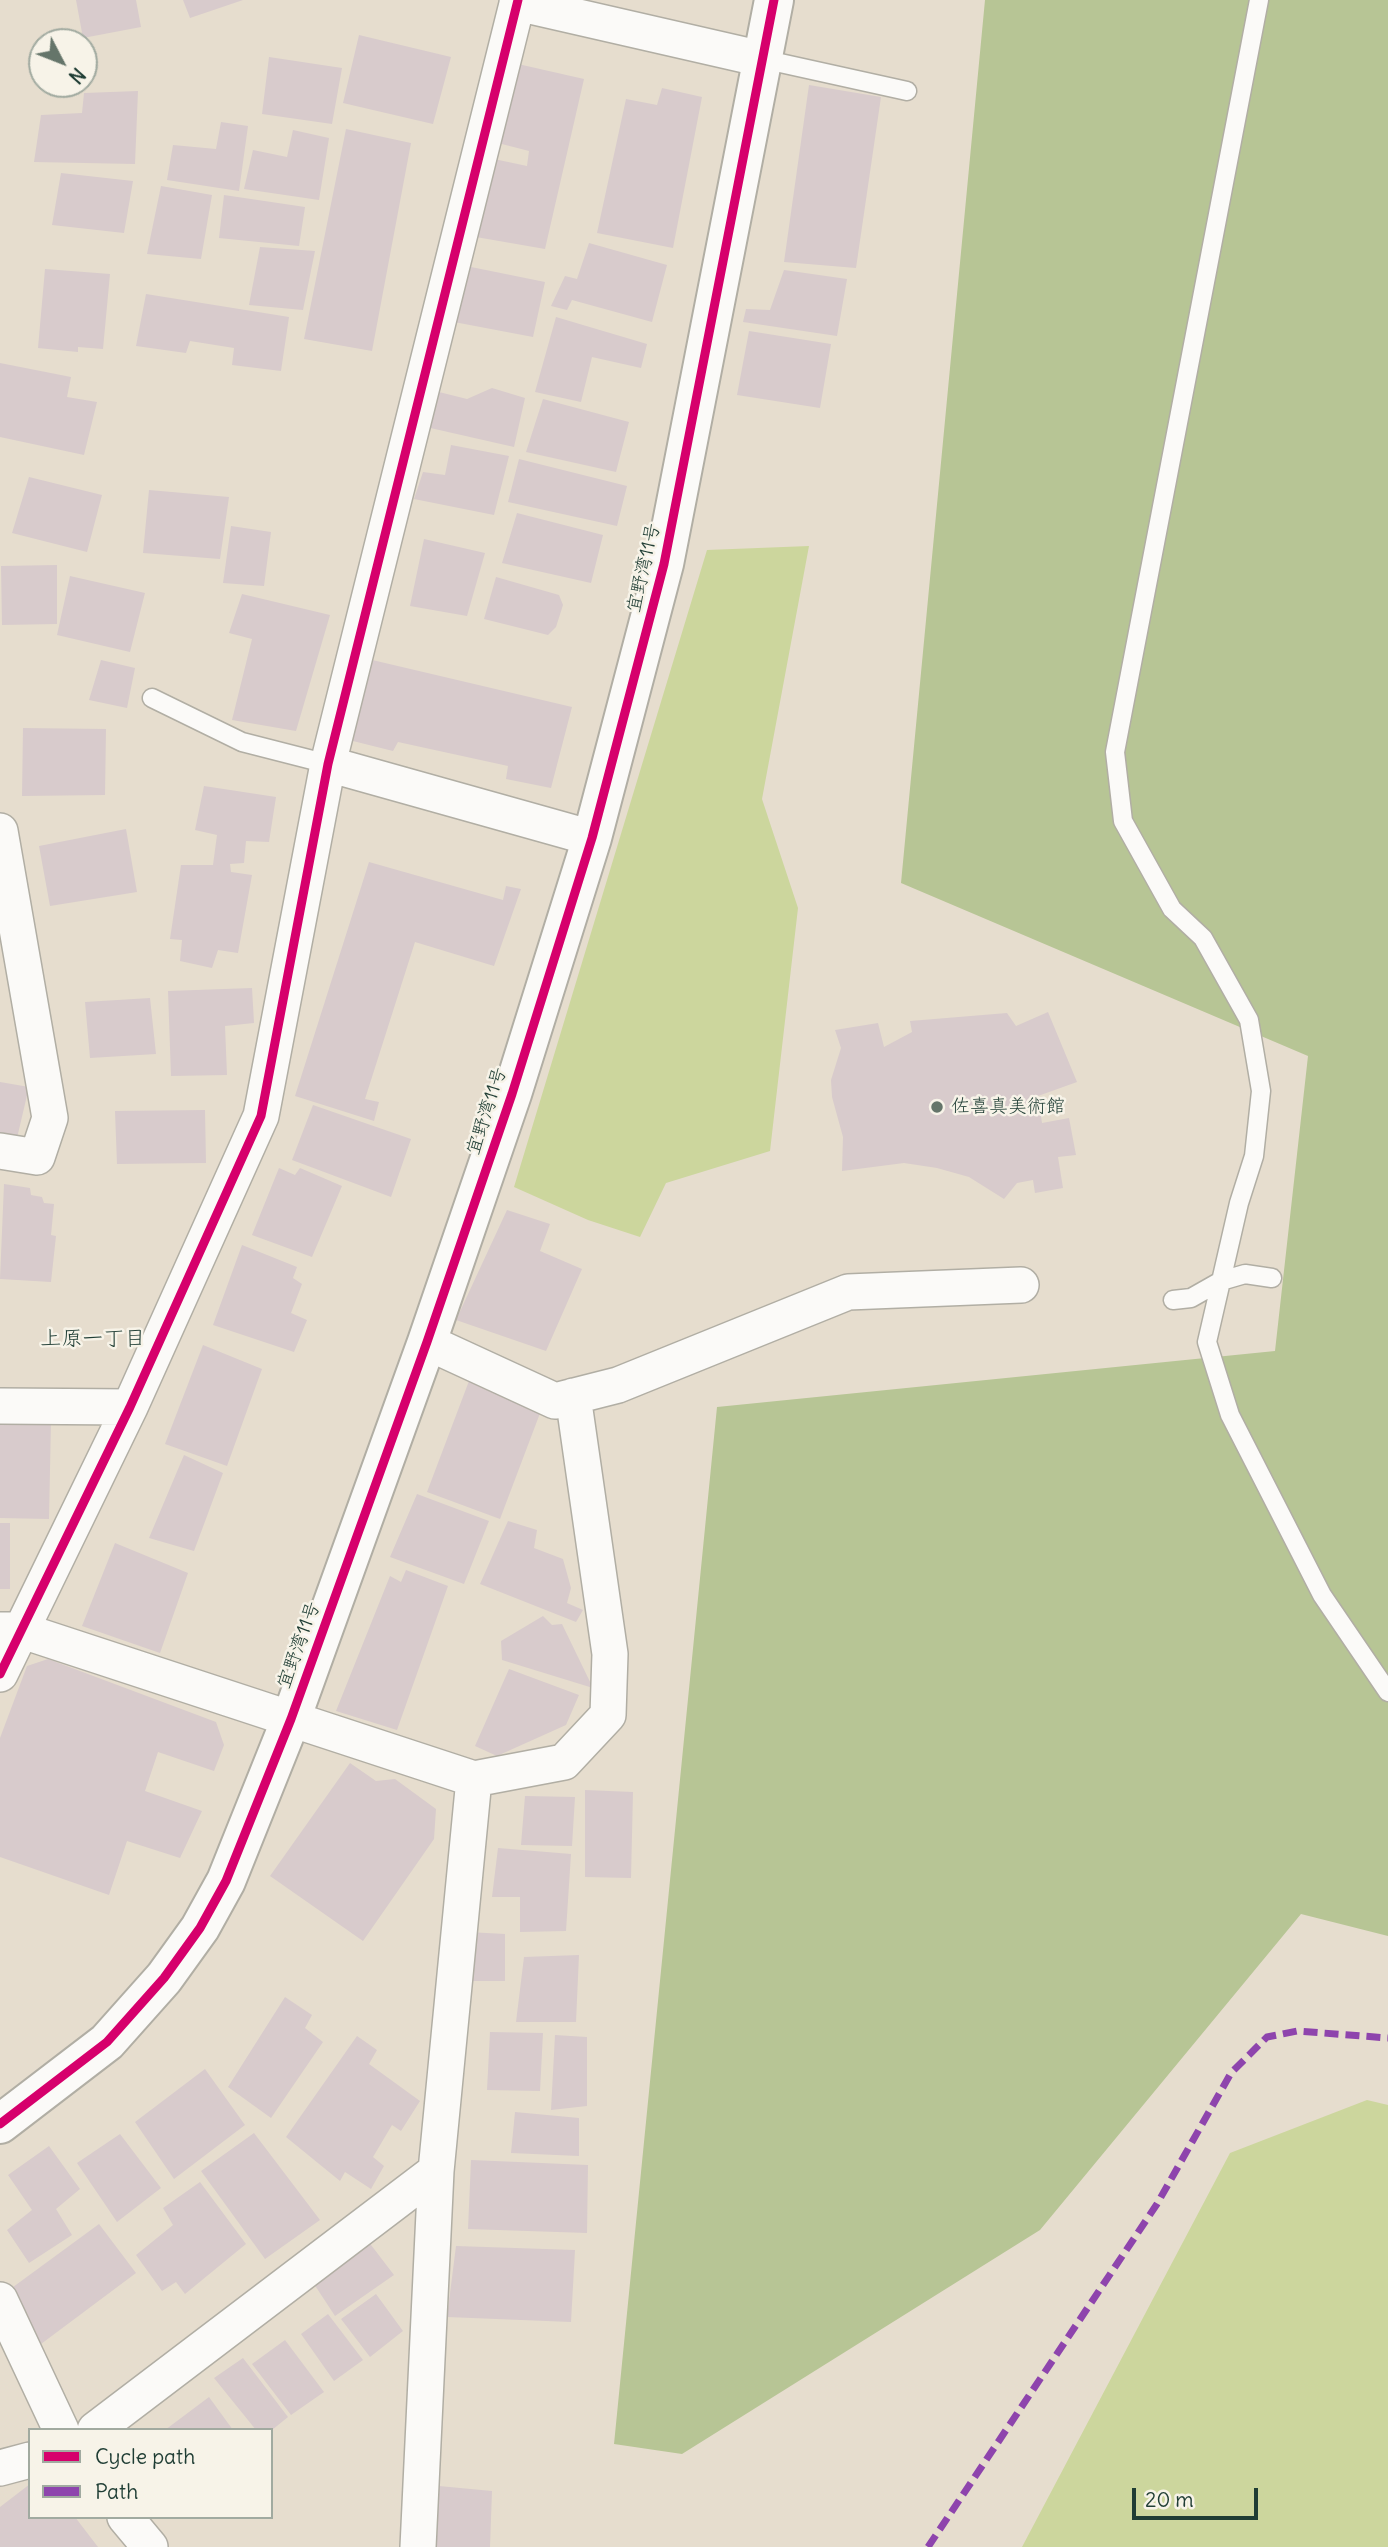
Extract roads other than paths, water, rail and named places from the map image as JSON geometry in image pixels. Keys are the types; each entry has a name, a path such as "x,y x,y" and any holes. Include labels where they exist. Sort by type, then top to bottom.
{"street":[{"name":"宜野湾11号","path":"0,2124 107,2042 178,1958 226,1881 291,1719 427,1342 512,1094 592,838 664,564 774,0"},
{"path":"0,1674 10,1630 130,1407 261,1115 328,765 517,2 762,58"},
{"path":"328,765 592,838"},
{"path":"0,831 50,1118 37,1157 0,1151"},
{"path":"427,1342 555,1401 618,1385 848,1292 1021,1285"},
{"path":"10,1630 474,1779 564,1762 608,1715 610,1654 573,1396"},
{"path":"0,1406 130,1407"},
{"path":"418,2547 436,2171 474,1779"},
{"path":"98,2428 436,2171"},
{"path":"0,2300 60,2428"},
{"path":"0,2468 28,2461"},
{"path":"127,2519 150,2547"}],"lane":[{"path":"1259,0 1115,752 1123,821 1172,909 1203,938 1249,1020 1261,1091 1254,1156 1239,1203 1207,1342 1230,1415 1322,1595 1388,1692"},
{"path":"762,58 906,90"},
{"path":"152,698 242,742 328,765"},
{"path":"1173,1300 1191,1298 1221,1281 1245,1274 1272,1278"}],"place":[{"name":"佐喜真美術館","path":"937,1107"}],"district":[{"name":"上原一丁目","path":"93,1339"}]}
